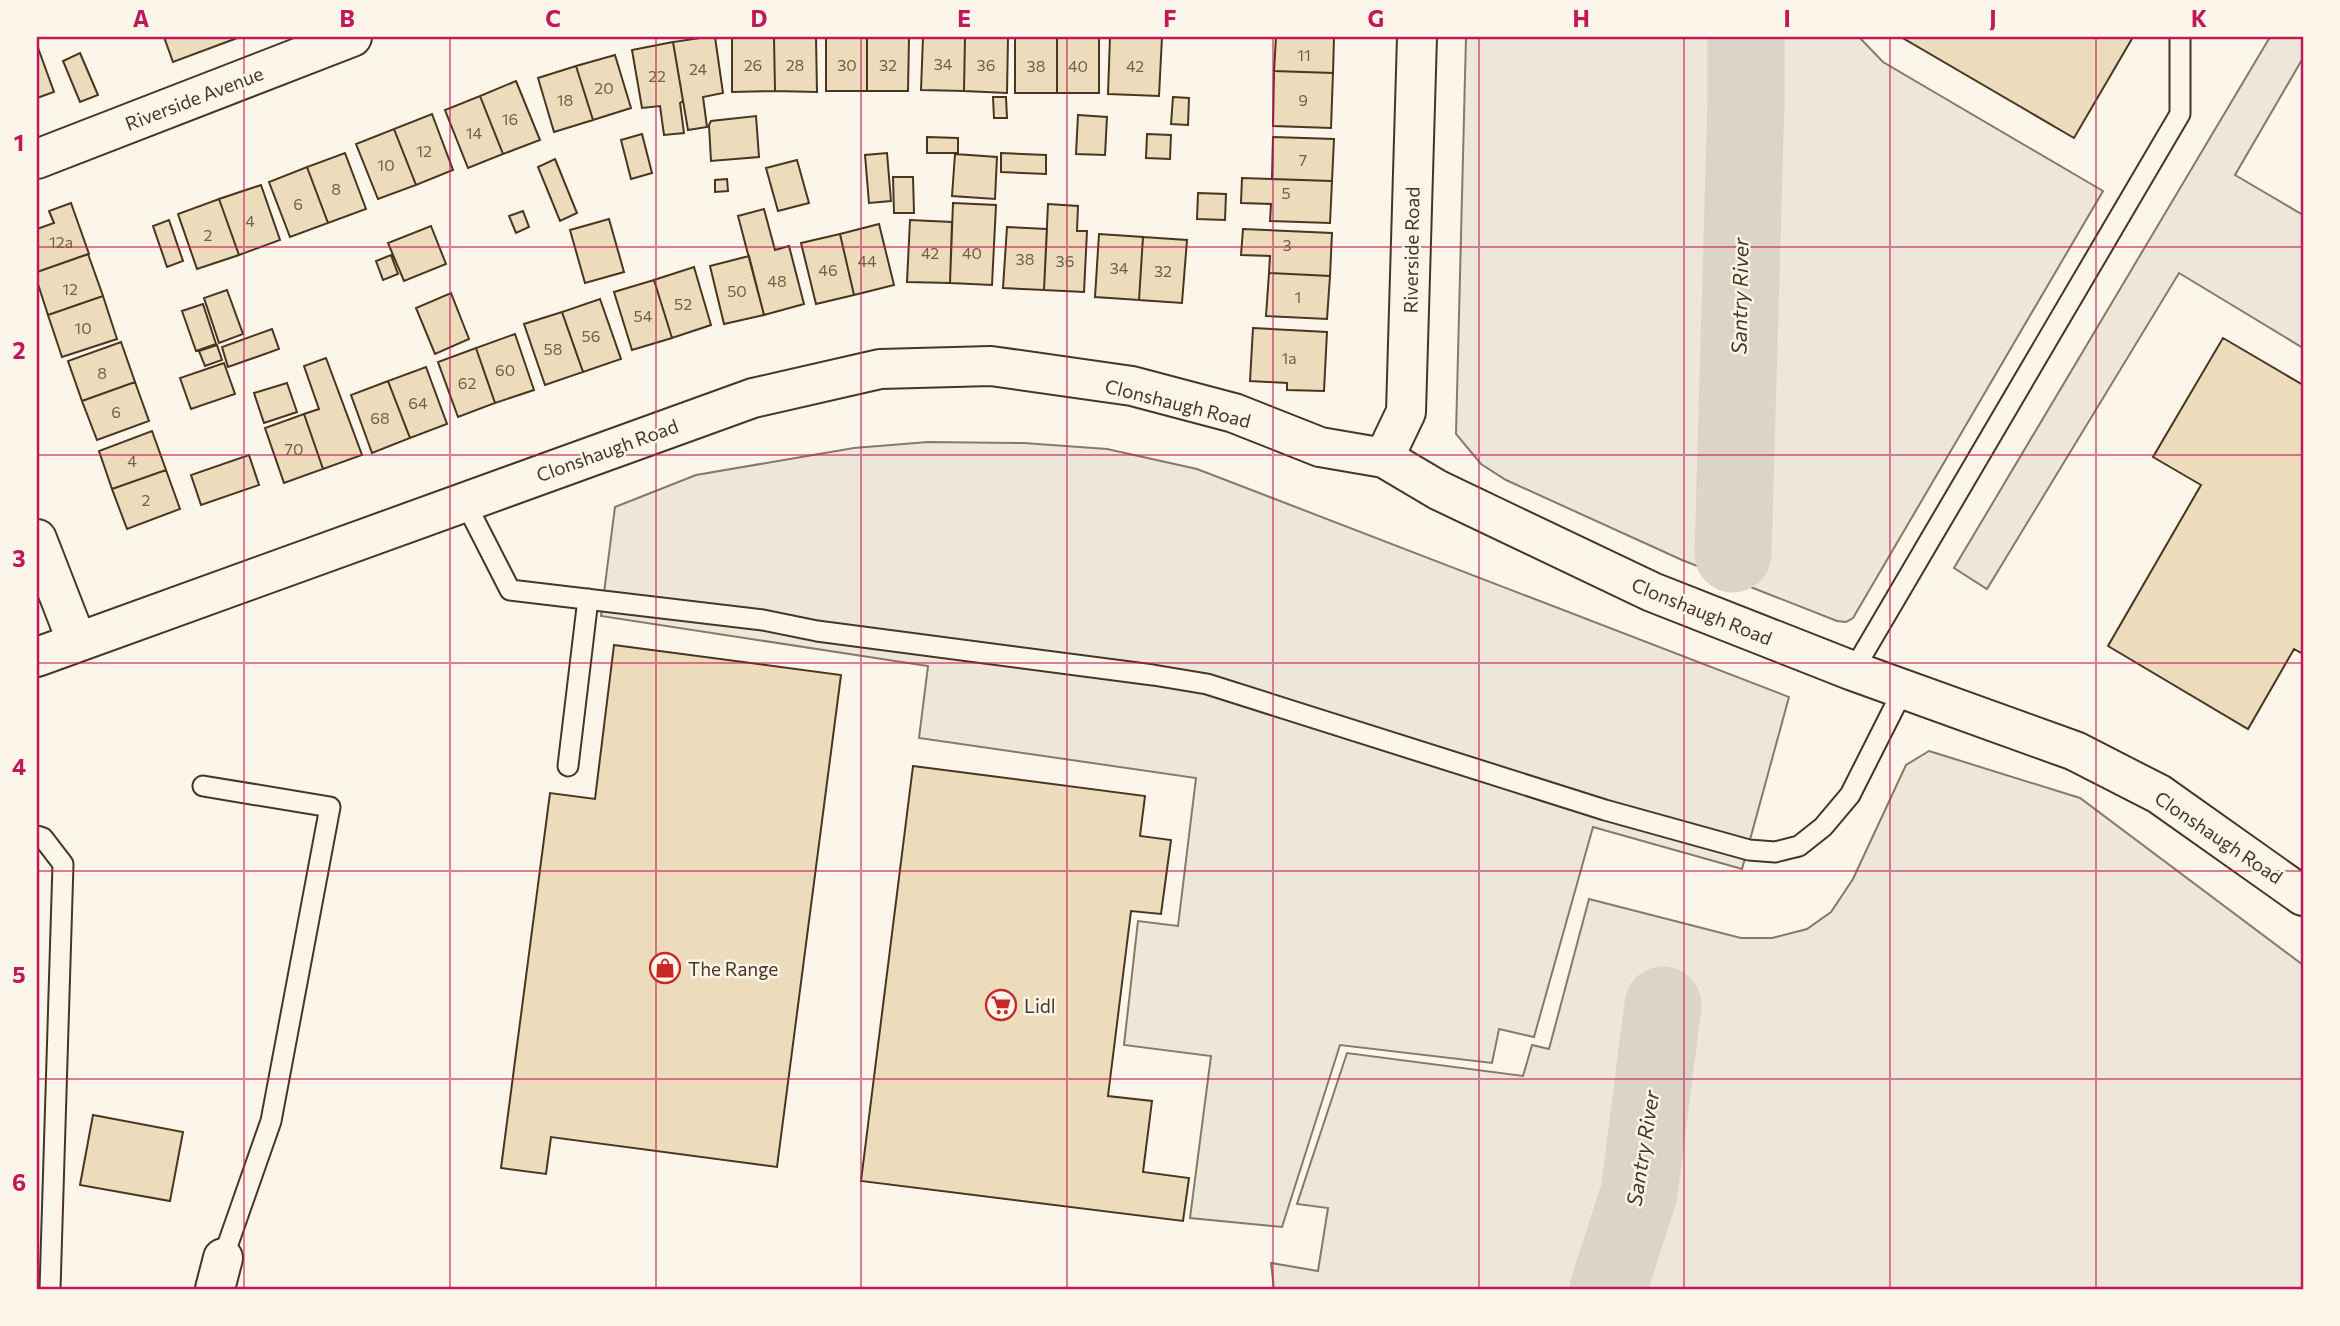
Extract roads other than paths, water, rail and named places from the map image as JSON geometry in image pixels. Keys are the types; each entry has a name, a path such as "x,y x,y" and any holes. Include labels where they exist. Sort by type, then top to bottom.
{"street":[{"name":"Riverside Avenue","path":"37,159 349,37"},
{"name":"Riverside Road","path":"1384,458 1406,412 1417,37"},
{"name":"Clonshaugh Road","path":"37,657 753,398 880,369 992,366 1132,387 1234,413 1320,447 1384,458 1438,490 1652,592 1853,671 2075,751 2160,794 2303,896"},
{"path":"37,539 77,642"}],"lane":[{"path":"1853,671 2180,114 2180,37"},
{"path":"465,502 510,590 763,620 817,631 1153,674 1207,684 1605,810 1749,850 1774,852 1799,846 1823,827 1850,795 1904,688"},
{"path":"568,766 588,599"},
{"path":"203,786 330,807 271,1121 219,1274"},
{"path":"37,836 43,838 63,864 50,1289"}],"waterway":[{"name":"Santry River","path":"1733,554 1746,37"},
{"name":"Santry River","path":"1608,1289 1639,1193 1663,1005"}],"place":[{"name":"The Range","path":"665,968"},
{"name":"Lidl","path":"1001,1005"}]}
